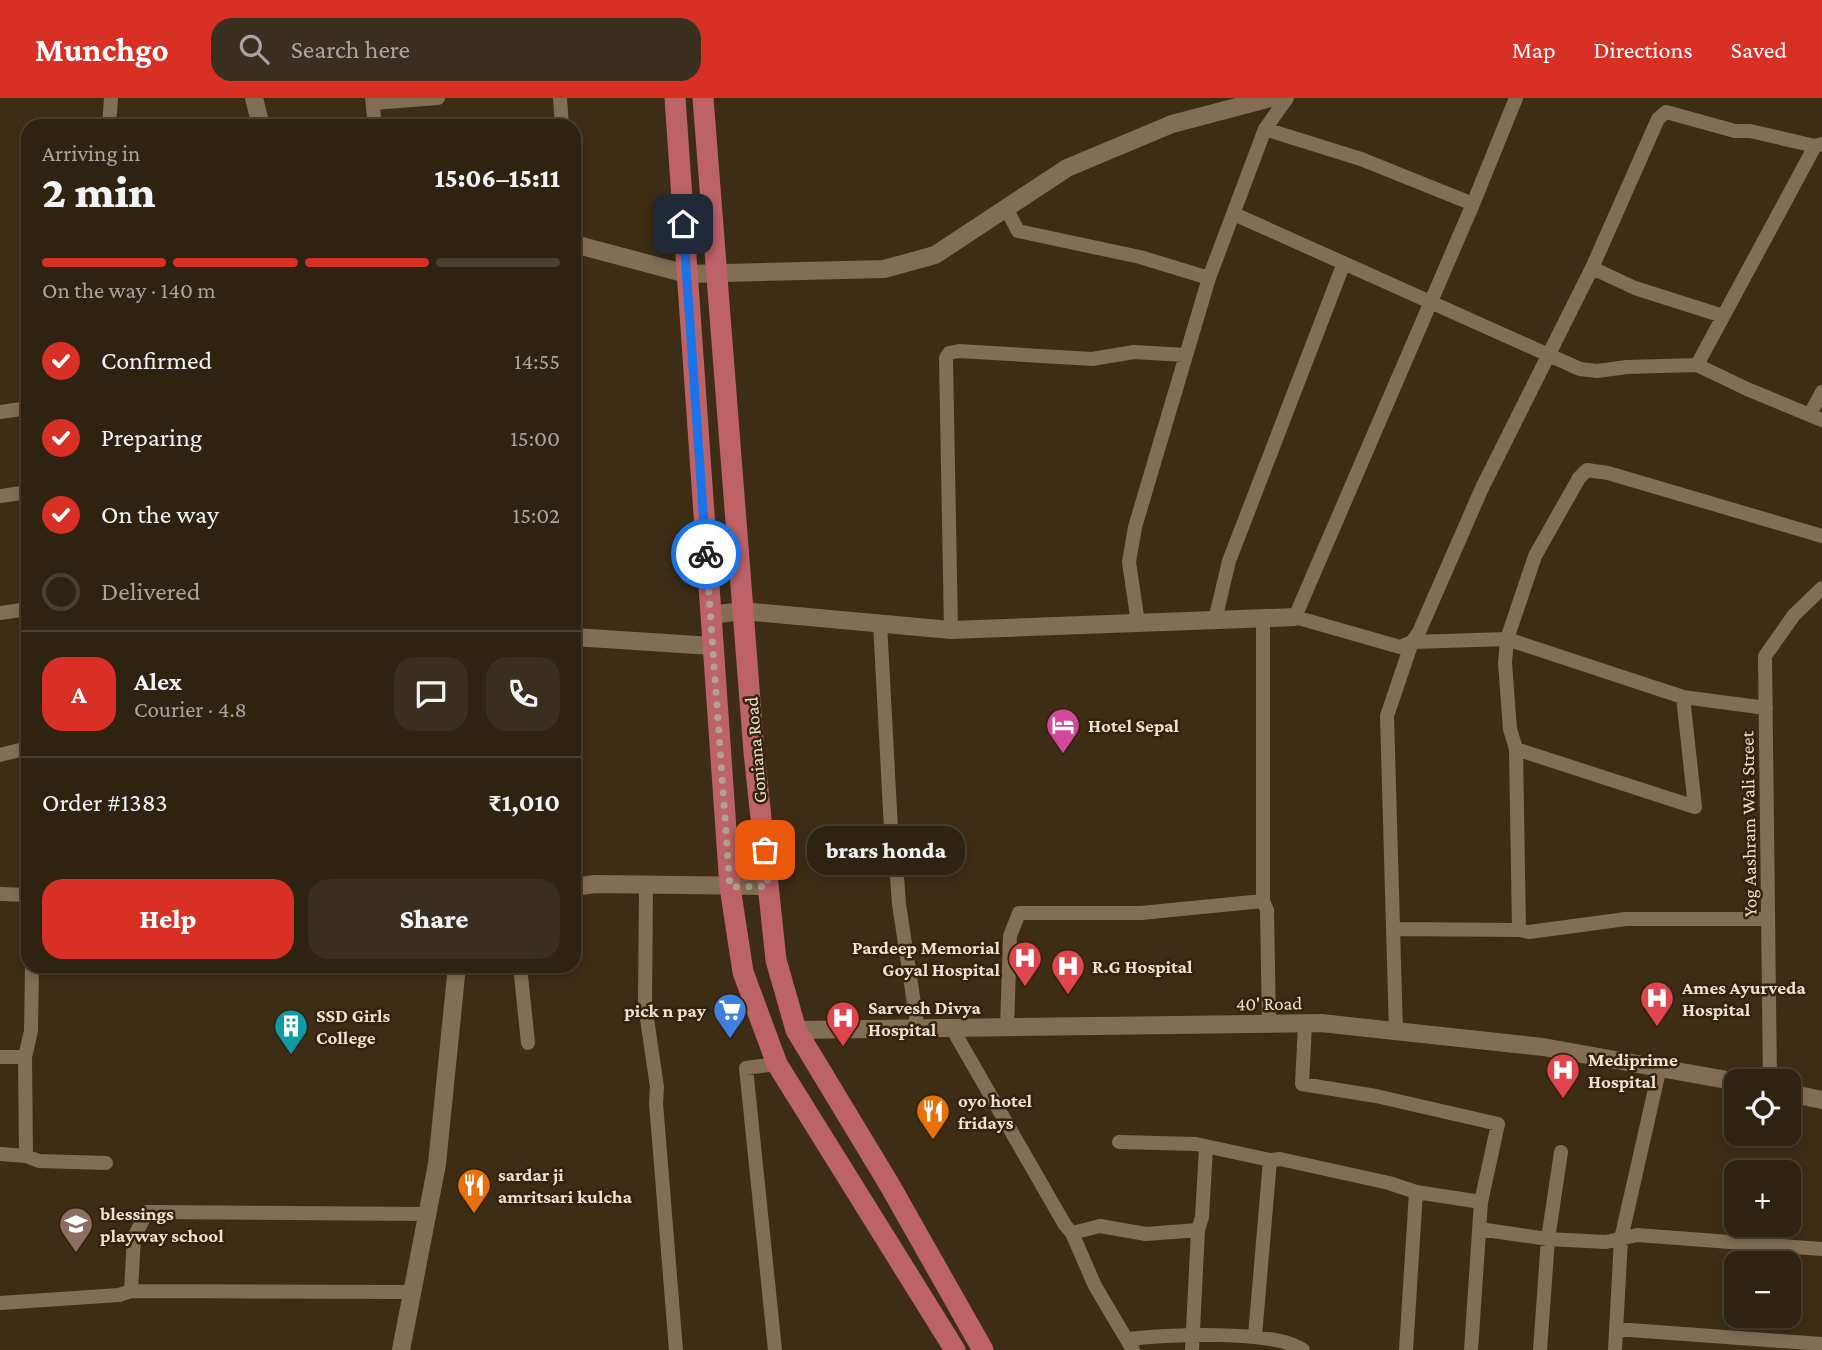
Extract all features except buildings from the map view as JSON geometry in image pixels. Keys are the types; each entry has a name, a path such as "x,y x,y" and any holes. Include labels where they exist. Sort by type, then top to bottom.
{"main road":[{"path":"675,98 730,887 743,972 777,1064 955,1350"},
{"name":"Goniana Road","path":"703,98 754,752 776,960 796,1030 983,1350"}],"street":[{"path":"110,119 111,98"},
{"path":"254,98 259,119"},
{"path":"374,119 373,100 439,98"},
{"path":"560,98 562,119"},
{"path":"581,246 687,274 884,269 935,255 1067,168 1172,124 1271,98"},
{"path":"1138,623 1129,562 1135,527 1209,278 1265,129 1287,98"},
{"path":"1296,617 1516,98"},
{"path":"1396,1032 1387,716 1412,642 1419,632 1482,488 1592,268 1658,118 1668,105 1735,131 1750,131 1818,145 1697,365"},
{"path":"1265,129 1361,159 1473,204"},
{"path":"1006,208 1018,231 1140,257 1209,278"},
{"path":"1234,214 1548,356 1589,371 1697,365 1816,417 1822,392"},
{"path":"1215,620 1229,561 1344,263"},
{"path":"1592,268 1635,288 1723,316"},
{"path":"951,630 946,358 949,353 959,351 1092,359 1134,352 1185,355"},
{"path":"0,412 21,409"},
{"path":"1519,930 1516,749 1510,729 1505,663 1507,639 1535,556 1579,478 1587,470 1608,472 1822,536"},
{"path":"0,496 21,493"},
{"name":"Yog Aashram Wali Street","path":"1770,1069 1765,656 1794,615 1822,588"},
{"path":"0,612 21,610"},
{"path":"710,615 743,611 951,630 1296,617 1400,646 1412,642 1507,639 1683,697 1766,708"},
{"path":"1263,618 1263,901 1267,909 1269,1024"},
{"path":"880,623 891,828 894,836 899,904 918,1030"},
{"path":"581,637 712,646"},
{"path":"1516,749 1695,807 1683,697"},
{"path":"0,755 21,750"},
{"path":"646,885 645,1005 657,1087 676,1350"},
{"path":"581,886 768,886"},
{"path":"0,894 21,895"},
{"path":"1007,1029 1010,936 1019,913 1141,913 1263,901"},
{"path":"1393,929 1529,932 1626,919 1768,919"},
{"path":"26,1156 25,1057 31,1031 32,973"},
{"path":"401,1350 437,1164 456,973"},
{"path":"521,973 528,1043"},
{"path":"1305,1024 1302,1084 1376,1096 1498,1124 1481,1202 1471,1350"},
{"name":"40' Road","path":"796,1030 1305,1024 1543,1047 1724,1079"},
{"path":"953,1030 1072,1233 1095,1286 1130,1344 1171,1334 1193,1343 1255,1336 1297,1346 1303,1350"},
{"path":"0,1056 25,1057"},
{"path":"775,1350 746,1068 777,1064"},
{"path":"1615,1350 1621,1238 1660,1067"},
{"path":"1801,1096 1822,1100"},
{"path":"1119,1142 1196,1144 1389,1182 1416,1192 1481,1202"},
{"path":"1193,1343 1198,1230 1202,1217 1206,1148"},
{"path":"1540,1350 1548,1238 1561,1152"},
{"path":"0,1154 26,1156 39,1161 106,1163"},
{"path":"1255,1336 1270,1160"},
{"path":"1406,1350 1416,1192"},
{"path":"131,1291 134,1237 147,1212 427,1214"},
{"path":"1072,1233 1100,1226 1146,1234 1198,1230"},
{"path":"1479,1229 1605,1242 1637,1235 1822,1249"},
{"path":"0,1303 119,1295 131,1291 412,1292"},
{"path":"1616,1329 1822,1344"}],"way so far":[{"path":"706,554 730,887 768,886 765,850"}],"place":[{"name":"Hotel Sepal","path":"1063,755"},
{"name":"brars honda","path":"765,850"},
{"name":"Pardeep Memorial Goyal Hospital","path":"1025,988"},
{"name":"R.G Hospital","path":"1068,996"},
{"name":"Ames Ayurveda Hospital","path":"1657,1028"},
{"name":"pick n pay","path":"730,1040"},
{"name":"Sarvesh Divya Hospital","path":"843,1048"},
{"name":"SSD Girls College","path":"291,1056"},
{"name":"Mediprime Hospital","path":"1563,1100"},
{"name":"oyo hotel fridays","path":"933,1141"},
{"name":"sardar ji amritsari kulcha","path":"474,1215"},
{"name":"blessings playway school","path":"76,1254"}],"route":[{"path":"683,224 706,554"}]}
